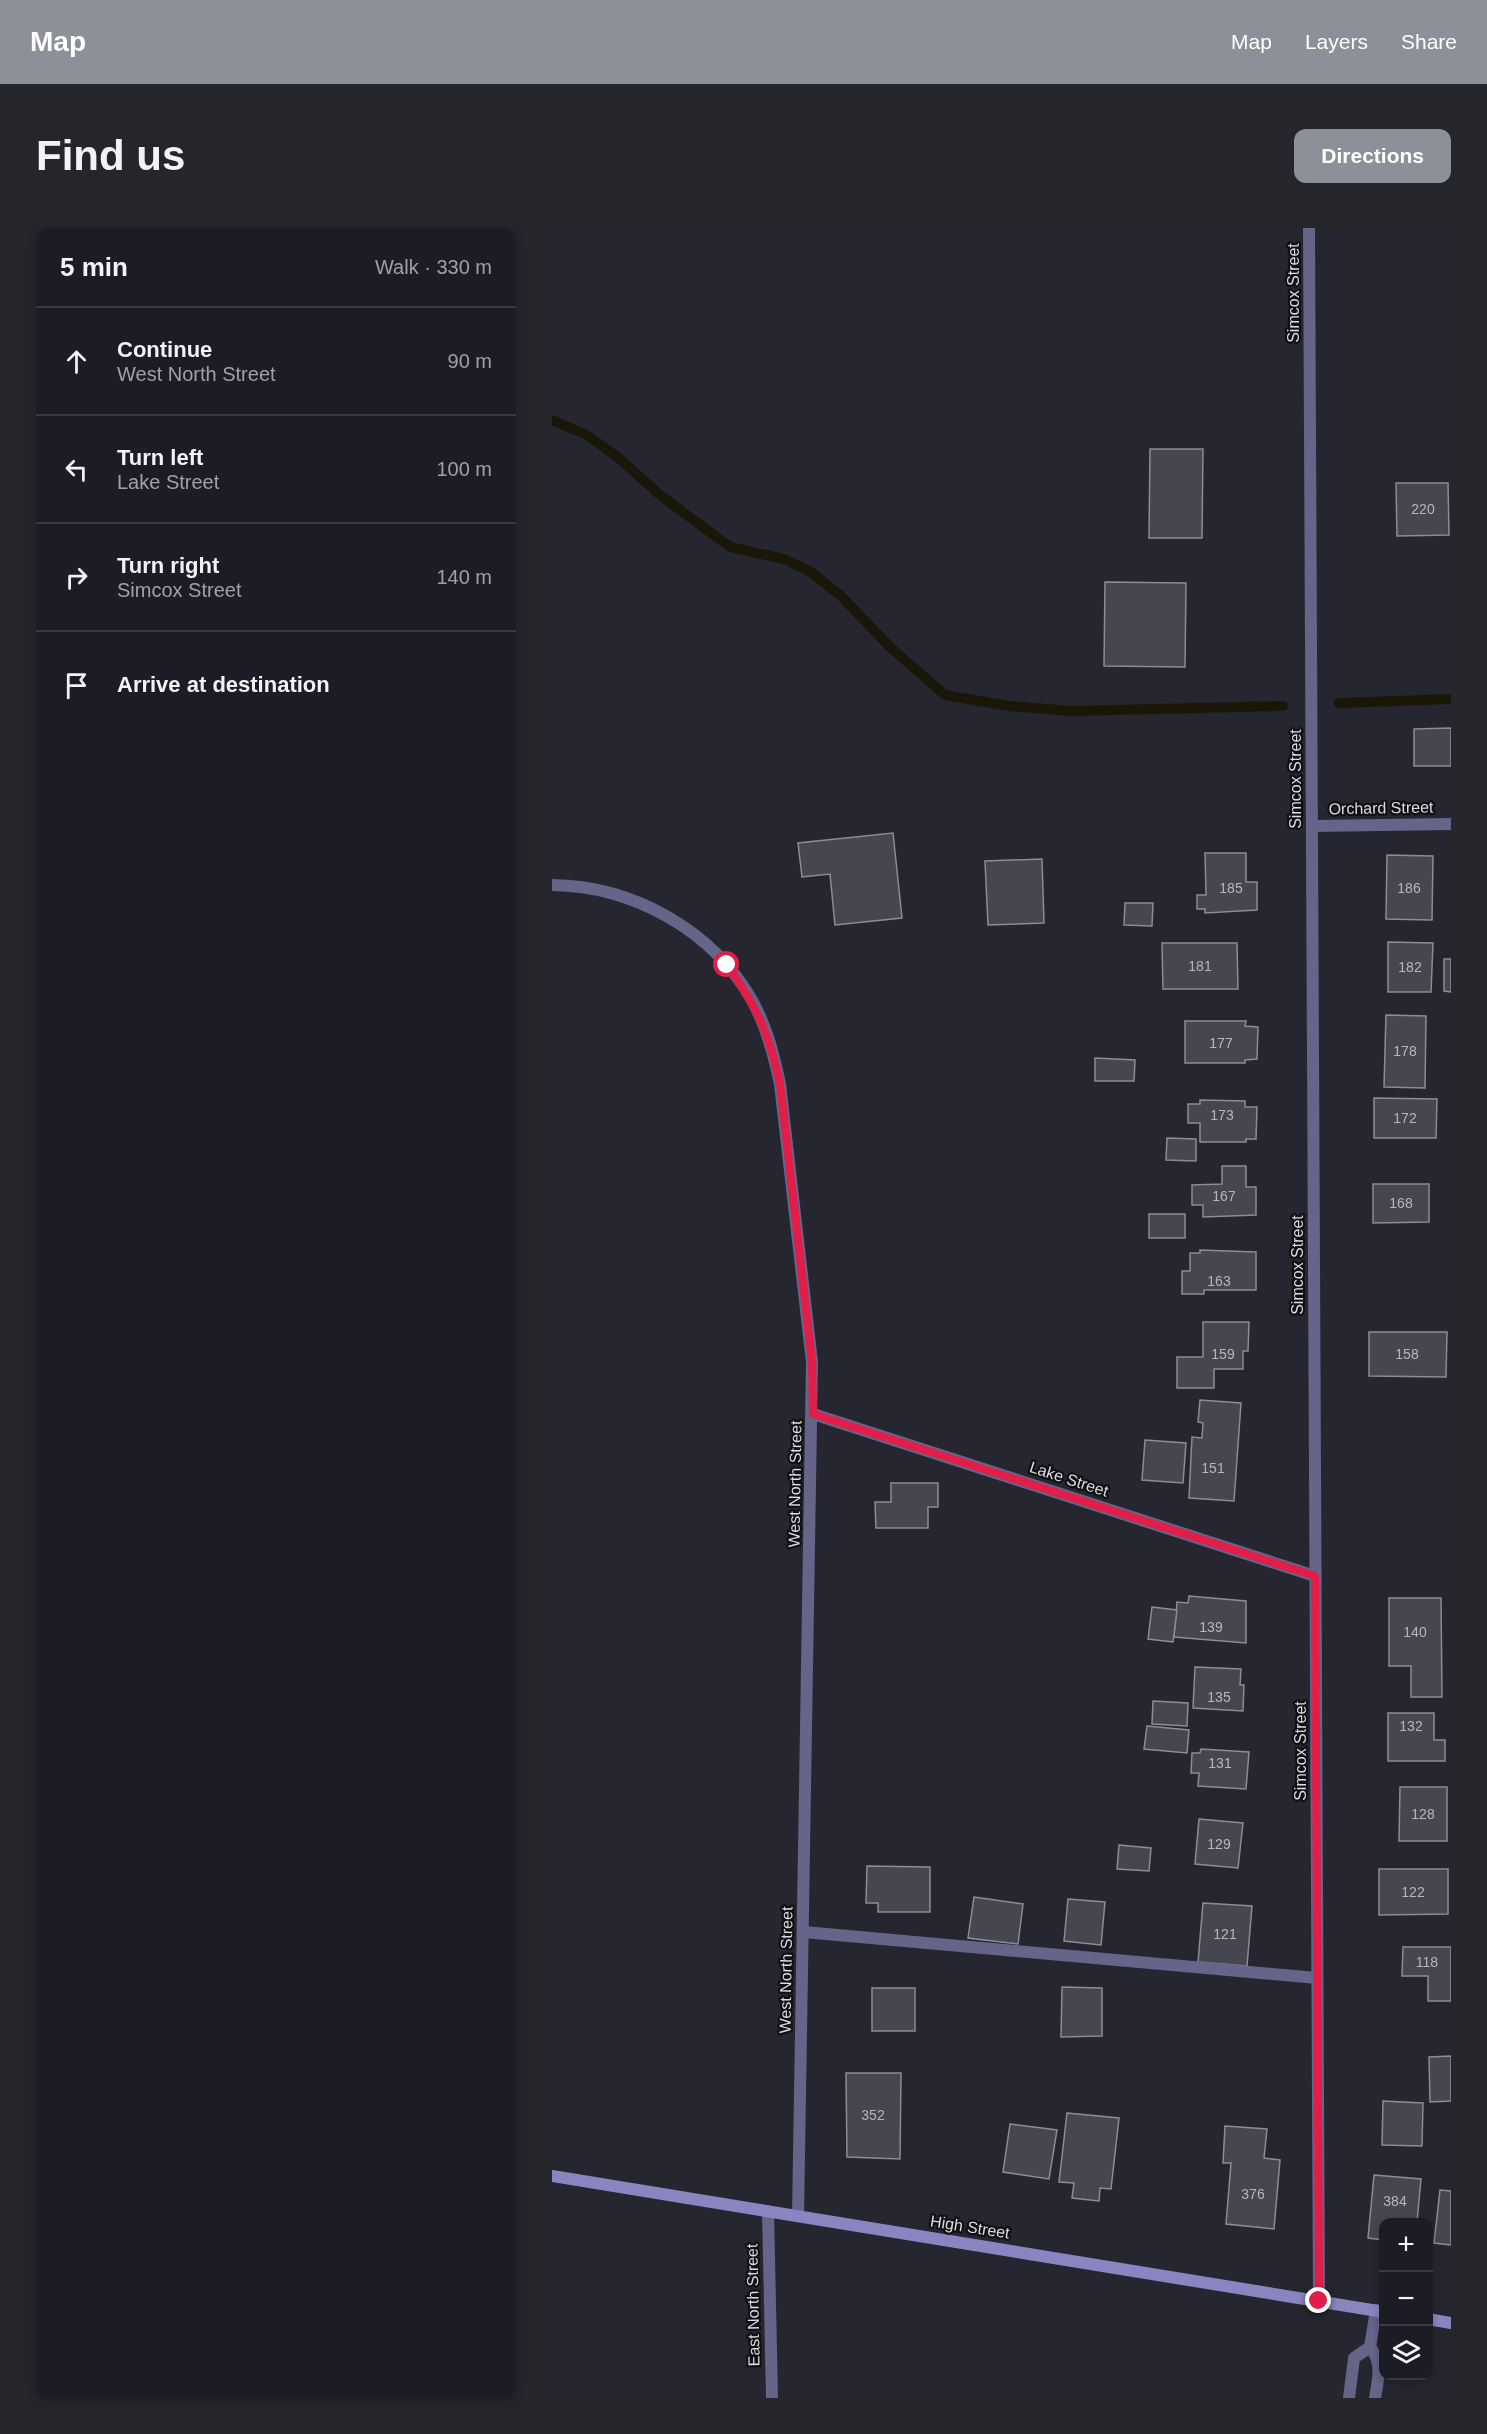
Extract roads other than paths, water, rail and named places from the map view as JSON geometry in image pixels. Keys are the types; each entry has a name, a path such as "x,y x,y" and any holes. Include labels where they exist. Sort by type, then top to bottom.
{"main road":[{"name":"High Street","path":"552,2176 1379,2311"},
{"path":"1433,2320 1451,2323"}],"street":[{"name":"Simcox Street","path":"1309,228 1319,2301"},
{"name":"Orchard Street","path":"1312,826 1451,824"},
{"name":"West North Street","path":"552,885 573,886 616,894 657,910 695,935 727,965 753,1001 771,1042 780,1084 812,1362 813,1414 798,2216"},
{"name":"Lake Street","path":"813,1414 1315,1576"},
{"path":"804,1932 1317,1978"},
{"name":"East North Street","path":"768,2211 772,2398"},
{"path":"1349,2398 1354,2358 1370,2347 1379,2315"},
{"path":"1370,2347 1378,2357 1375,2398"}],"waterway":[{"path":"552,420 587,435 620,459 660,495 730,547 784,559 811,572 841,596 891,648 945,695 1009,706 1071,711 1283,706"},
{"path":"1339,703 1451,699"}]}
